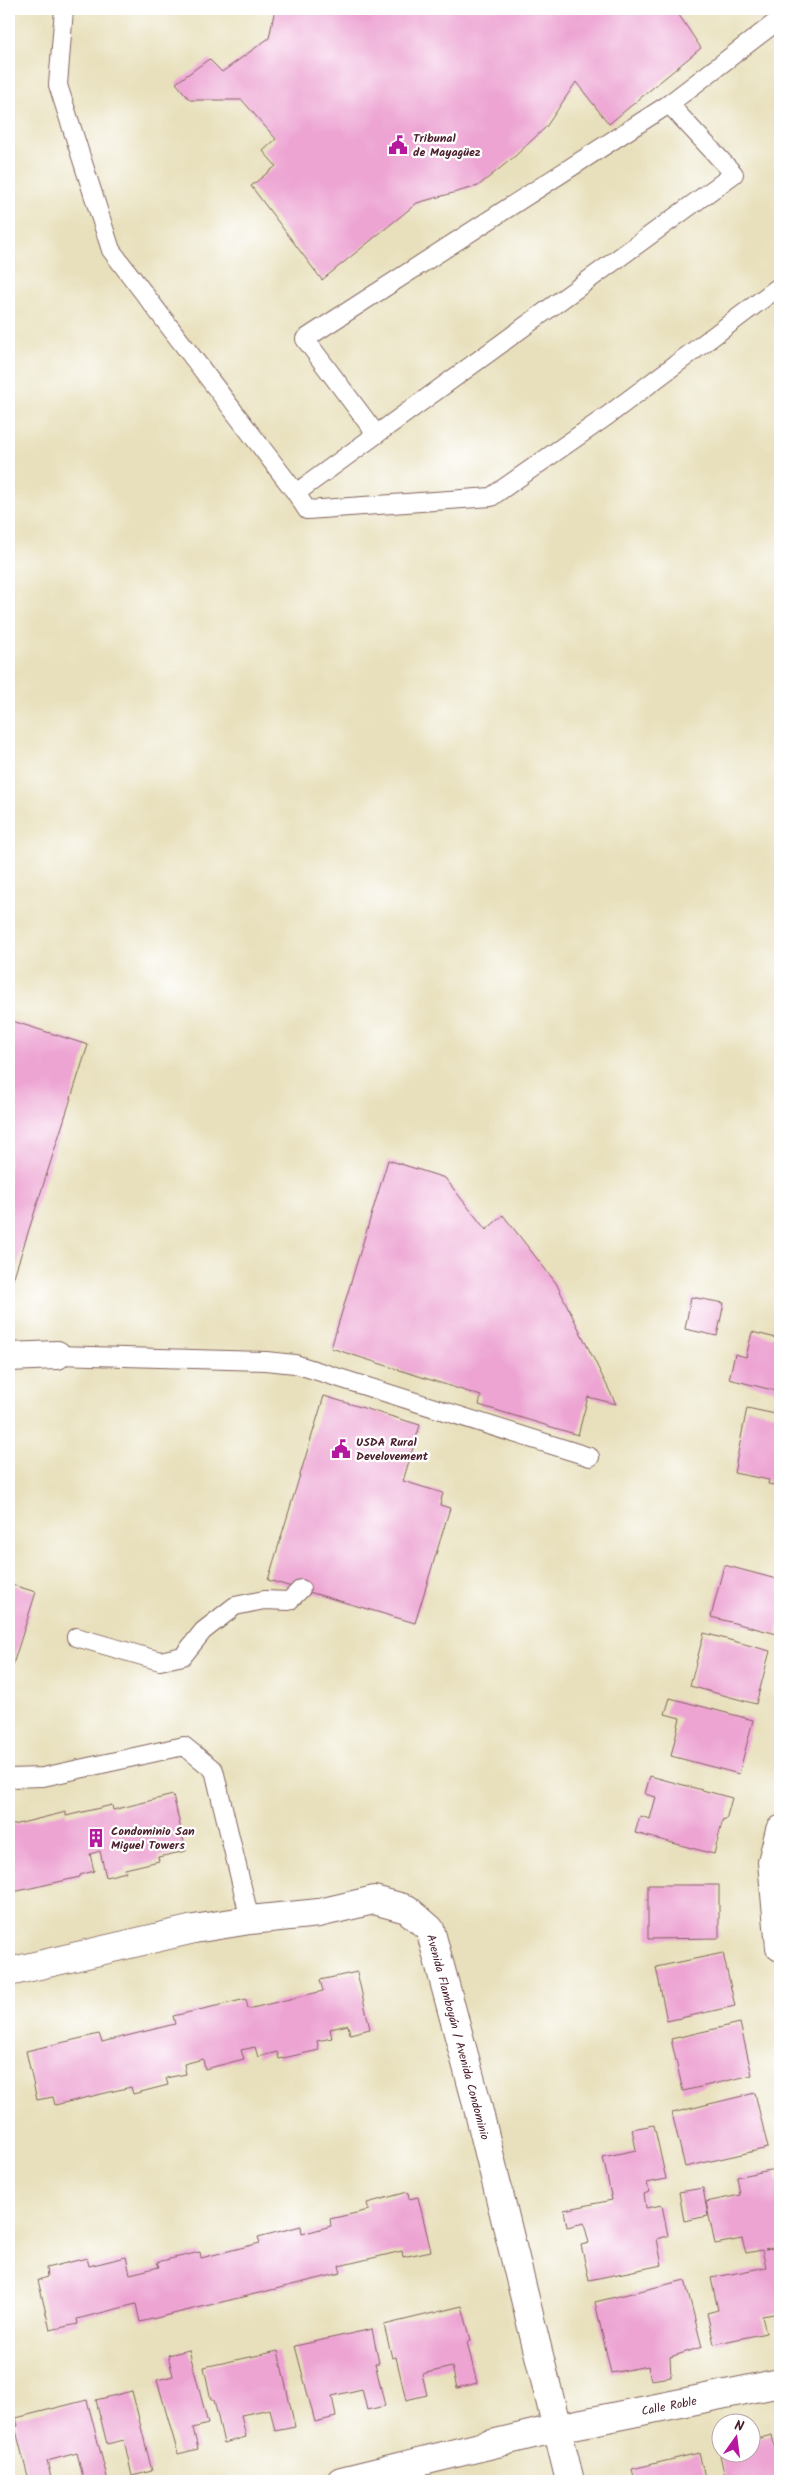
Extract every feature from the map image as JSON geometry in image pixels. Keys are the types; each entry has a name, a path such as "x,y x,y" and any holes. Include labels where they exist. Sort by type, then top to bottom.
{"street":[{"path":"9,1358 57,1355"},
{"path":"780,1830 772,1862 780,1947"},
{"name":"Avenida Flamboyán / Avenida Condominio","path":"9,1972 194,1929 250,1920 319,1913 374,1900 406,1909 430,1929 475,2096 570,2481"},
{"name":"Calle Roble","path":"341,2481 558,2428 780,2384"}],"lane":[{"path":"64,9 58,85 111,250 296,492 306,510 491,497 607,416 780,286"},
{"path":"376,434 304,339 669,104 780,19"},
{"path":"296,492 734,174 669,104"},
{"path":"57,1355 257,1360 296,1364 590,1457"},
{"path":"76,1637 160,1661 183,1656 203,1631 235,1606 264,1600 289,1601 302,1589"},
{"path":"9,1778 43,1777 184,1746 214,1770 250,1920"}],"building":[{"name":"Tribunal de Mayagüez","path":"275,9 675,9 701,48 609,124 576,82 546,127 514,157 478,186 417,203 322,280 251,186 276,166 263,151 276,139 242,100 190,100 176,83 209,59 222,72 269,38"},
{"path":"9,1020 88,1045 9,1292"},
{"path":"388,1160 445,1178 486,1230 503,1215 556,1283 616,1404 588,1397 578,1435 479,1405 481,1396 331,1348"},
{"path":"780,1278 780,1291 776,1290"},
{"path":"691,1297 724,1303 717,1336 685,1329"},
{"path":"752,1332 780,1339 780,1392 729,1379 735,1354 746,1357"},
{"path":"324,1396 420,1425 403,1481 443,1493 440,1505 450,1508 415,1623 268,1580"},
{"path":"747,1408 780,1415 780,1486 768,1484 769,1480 734,1473"},
{"path":"724,1565 780,1580 780,1621 777,1634 711,1617"},
{"path":"9,1584 36,1592 9,1677"},
{"path":"704,1633 770,1651 756,1704 690,1686"},
{"path":"670,1698 753,1720 739,1774 671,1756 680,1718 665,1714"},
{"path":"650,1776 732,1798 726,1820 723,1819 714,1854 635,1833 640,1816 650,1819 656,1797 645,1794"},
{"name":"Condominio San Miguel Towers","path":"173,1795 186,1851 158,1857 159,1861 125,1869 126,1872 106,1877 100,1851 90,1854 94,1871 80,1875 80,1877 9,1893 9,1826 66,1812 66,1816 112,1805 113,1810"},
{"path":"648,1885 719,1885 719,1938 648,1939"},
{"path":"723,1953 735,2006 667,2021 656,1967"},
{"path":"357,1972 370,2029 350,2034 348,2025 330,2029 332,2038 317,2041 319,2050 279,2059 277,2052 258,2057 255,2047 241,2050 244,2059 205,2069 203,2059 184,2064 186,2074 166,2078 168,2085 133,2094 131,2087 55,2105 53,2097 37,2100 26,2051 99,2034 102,2042 175,2024 173,2016 246,1999 248,2009 323,1991 320,1980"},
{"path":"740,2023 752,2075 683,2091 671,2039"},
{"path":"755,2093 768,2148 685,2167 672,2113"},
{"path":"654,2125 666,2179 647,2183 649,2192 644,2194 646,2208 662,2205 668,2236 657,2239 662,2265 589,2280 581,2245 589,2243 584,2223 567,2227 564,2210 612,2200 603,2157 636,2150 632,2129"},
{"path":"775,2169 780,2191 780,2246 765,2249 780,2247 780,2313 762,2316 766,2333 714,2344 707,2313 718,2310 711,2278 766,2267 762,2250 746,2253 742,2239 715,2244 706,2202 740,2195 737,2177"},
{"path":"703,2188 708,2216 684,2221 679,2192"},
{"path":"408,2192 409,2199 418,2197 431,2251 403,2257 402,2251 339,2266 341,2273 140,2322 136,2304 77,2319 78,2324 50,2330 38,2280 47,2277 46,2268 87,2258 89,2266 126,2257 130,2274 159,2267 157,2262 200,2252 201,2258 260,2243 258,2237 301,2226 302,2234 331,2226 330,2219 369,2210 367,2203"},
{"path":"685,2280 702,2347 670,2357 671,2377 651,2380 648,2366 611,2373 595,2302"},
{"path":"462,2306 471,2340 467,2342 477,2383 457,2388 452,2367 422,2374 427,2395 406,2400 396,2357 392,2358 384,2325"},
{"path":"372,2329 379,2363 375,2363 385,2406 367,2410 362,2389 332,2396 336,2417 315,2422 295,2346"},
{"path":"189,2350 208,2424 193,2428 198,2449 178,2454 157,2380 173,2376 168,2355"},
{"path":"278,2351 295,2427 275,2431 270,2409 241,2415 246,2437 224,2443 214,2400 211,2400 204,2367"},
{"path":"132,2391 152,2471 132,2476 124,2440 107,2444 96,2400"},
{"path":"87,2400 108,2481 84,2481 77,2453 47,2461 52,2481 29,2481 15,2427 18,2426 16,2418"},
{"path":"772,2435 780,2471 780,2481 726,2481 722,2462 762,2462 762,2438"},
{"path":"699,2453 706,2481 635,2481 632,2469"}],"place":[{"name":"Tribunal de Mayagüez","path":"398,145"},
{"name":"USDA Rural Develovement","path":"341,1449"},
{"name":"Condominio San Miguel Towers","path":"96,1838"}]}
